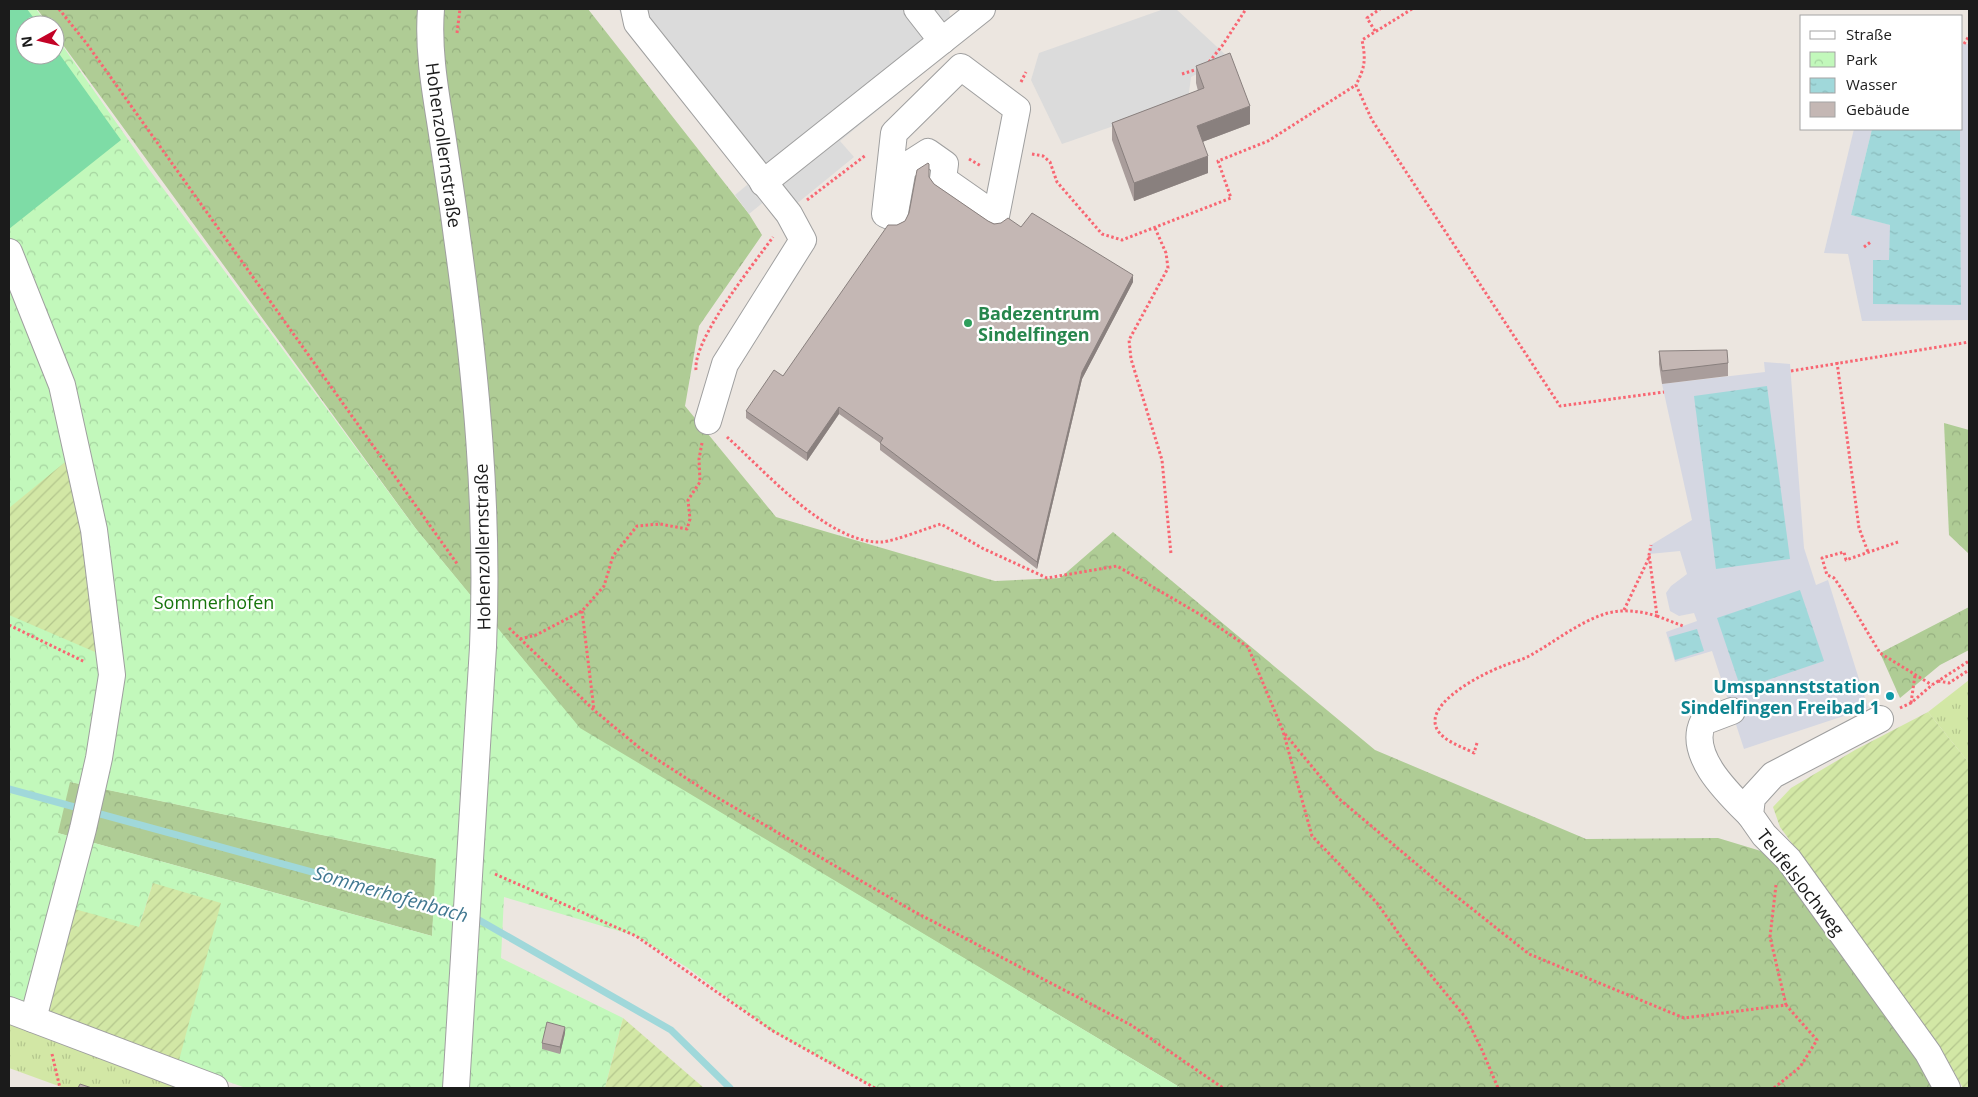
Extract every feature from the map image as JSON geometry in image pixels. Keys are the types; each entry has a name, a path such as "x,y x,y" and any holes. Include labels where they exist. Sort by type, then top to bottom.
{"street":[{"name":"Hohenzollernstraße","path":"431,9 430,26 433,76 469,322 484,509 484,647 456,1088"},
{"path":"634,9 637,23 789,214 803,240 725,364 708,421"},
{"path":"917,9 942,41"},
{"path":"763,183 982,9"},
{"path":"961,67 1017,109 996,216 942,179 945,164 928,152 903,168 894,218 886,214 894,133 961,67"},
{"path":"9,252 62,385 94,530 112,676 99,758 40,1022"},
{"path":"1732,712 1703,722 1699,729 1699,739 1704,758 1720,784 1750,815"},
{"name":"Teufelslochweg","path":"1880,719 1774,775 1752,798 1750,815 1764,835 1789,860 1928,1053 1947,1088"},
{"path":"9,1010 216,1088"}],"path":[{"path":"59,9 87,44 462,570"},
{"path":"1182,74 1205,67 1222,46 1246,9"},
{"path":"1374,31 1367,18 1380,9"},
{"path":"1009,151 1042,156 1050,162 1057,182 1102,234 1122,240 1231,198 1218,161 1268,141 1356,85 1366,58 1362,40 1412,9"},
{"path":"1964,44 1969,36"},
{"path":"1356,85 1372,120 1560,406 1664,392"},
{"path":"789,214 894,133"},
{"path":"1155,228 1166,253 1168,268 1129,340 1131,359 1162,460 1171,554"},
{"path":"1864,247 1872,240"},
{"path":"1791,371 1969,342"},
{"path":"1837,362 1859,528 1868,552"},
{"path":"708,421 761,471 828,525 857,540 884,542 941,524 982,548 1047,578 1117,566 1201,615 1248,647 1283,731 1312,836 1377,903 1411,951 1466,1018 1498,1088"},
{"path":"519,639 536,635 582,611 604,586 613,556 637,526 660,524 687,529 690,519 688,500 700,482 699,459"},
{"path":"1898,542 1846,560 1844,552 1822,558 1827,575 1834,578 1841,588 1880,653 1932,685"},
{"path":"1624,610 1648,560 1651,546"},
{"path":"1649,554 1656,616"},
{"path":"1477,743 1474,753 1452,742 1438,732 1435,720 1437,713 1451,695 1501,666 1530,656 1598,617 1624,610 1643,612 1683,626"},
{"path":"582,611 594,711"},
{"path":"9,625 112,676"},
{"path":"509,628 594,711 641,749 706,791 913,911 1130,1025 1223,1088"},
{"path":"1880,719 1911,704 1937,681 1969,661"},
{"path":"1937,681 1948,683 1969,670"},
{"path":"1911,704 1915,675"},
{"path":"1283,731 1338,798 1432,878 1528,954 1684,1018 1786,1005"},
{"path":"1774,1088 1800,1067 1817,1040 1786,1005 1770,937 1777,875 1789,860"},
{"path":"495,874 636,936 773,1031 875,1088"},
{"path":"40,1022 60,1088"}],"green space":[{"name":"Sommerhofen","path":"9,9 36,9 40,15 15,15 15,65 65,65 65,49 148,168 416,529 580,728 1181,1088 875,1088 770,1030 688,968 636,936 504,897 501,958 623,1018 605,1088 246,1088 178,1064 153,883 139,927 46,1018 9,1005","holes":["70,782 436,859 432,936 58,833"]},
{"path":"9,9 27,9 32,15 15,15 15,65 65,65 65,62 121,140 9,229"},
{"path":"37,9 588,9 749,214 762,235 699,326 685,406 776,517 995,581 1060,578 1113,532 1375,750 1586,839 1718,838 1774,855 1906,1038 1934,1088 1181,1088 580,729 416,529 65,48 65,15 42,15"},
{"path":"1944,423 1969,430 1969,554 1949,535"},
{"path":"70,458 102,655 9,615 9,508"},
{"path":"1969,607 1969,650 1940,665 1900,698 1880,653"},
{"path":"1969,680 1969,763 1928,712"},
{"path":"1928,712 1969,763 1969,1088 1963,1088 1939,1045 1780,827 1773,807 1791,788 1855,750"},
{"path":"9,765 52,778 437,859 432,936 54,832"},
{"path":"153,883 221,903 178,1064 46,1018 71,908 139,927"},
{"path":"623,1018 704,1088 605,1088"},
{"path":"9,1020 190,1088 64,1088 9,1068"}],"shaded area":[{"path":"618,9 949,9 955,47 840,141 854,157 778,219 765,201 749,214 735,195 753,180"},
{"path":"1164,9 1176,9 1229,58 1191,77 1188,100 1062,144 1031,80 1039,53"},
{"path":"1963,44 1969,44 1969,320 1862,321 1848,254 1824,253 1854,130 1872,130 1851,215 1891,225 1889,260 1873,261 1961,305 1960,130 1963,130"},
{"path":"1764,362 1790,364 1804,548 1816,585 1828,580 1868,708 1744,749 1712,651 1675,662 1666,632 1697,621 1694,613 1679,616 1670,611 1666,593 1671,586 1687,574 1680,551 1649,554 1651,545 1692,520 1662,384 1765,372"}],"water":[{"path":"1872,130 1960,130 1961,305 1873,304 1873,260 1889,260 1890,225 1851,215"},
{"path":"1767,386 1790,559 1716,569 1694,396"},
{"path":"1800,590 1824,661 1741,689 1717,618"},
{"path":"1697,629 1704,651 1675,660 1669,637"}],"building":[{"path":"1230,53 1250,106 1197,126 1208,156 1134,183 1112,123 1204,88 1196,66"},
{"name":"Badezentrum Sindelfingen","path":"928,163 929,177 934,184 988,221 994,224 1001,223 1008,218 1021,227 1032,213 1133,275 1082,372 1037,562 880,443 883,438 839,407 807,453 746,411 774,370 783,376 888,225 897,225 905,221 909,213 917,170"},
{"path":"1727,350 1728,363 1662,371 1659,351"},
{"path":"547,1022 565,1027 560,1047 542,1043"},
{"path":"80,1084 92,1088 78,1088"}],"waterway":[{"name":"Sommerhofenbach","path":"9,789 462,913"},
{"name":"Sommerhofenbach","path":"472,916 671,1030 730,1088"}],"place":[{"name":"Badezentrum Sindelfingen","path":"968,323"},
{"name":"Umspannststation Sindelfingen Freibad 1","path":"1890,696"}]}
